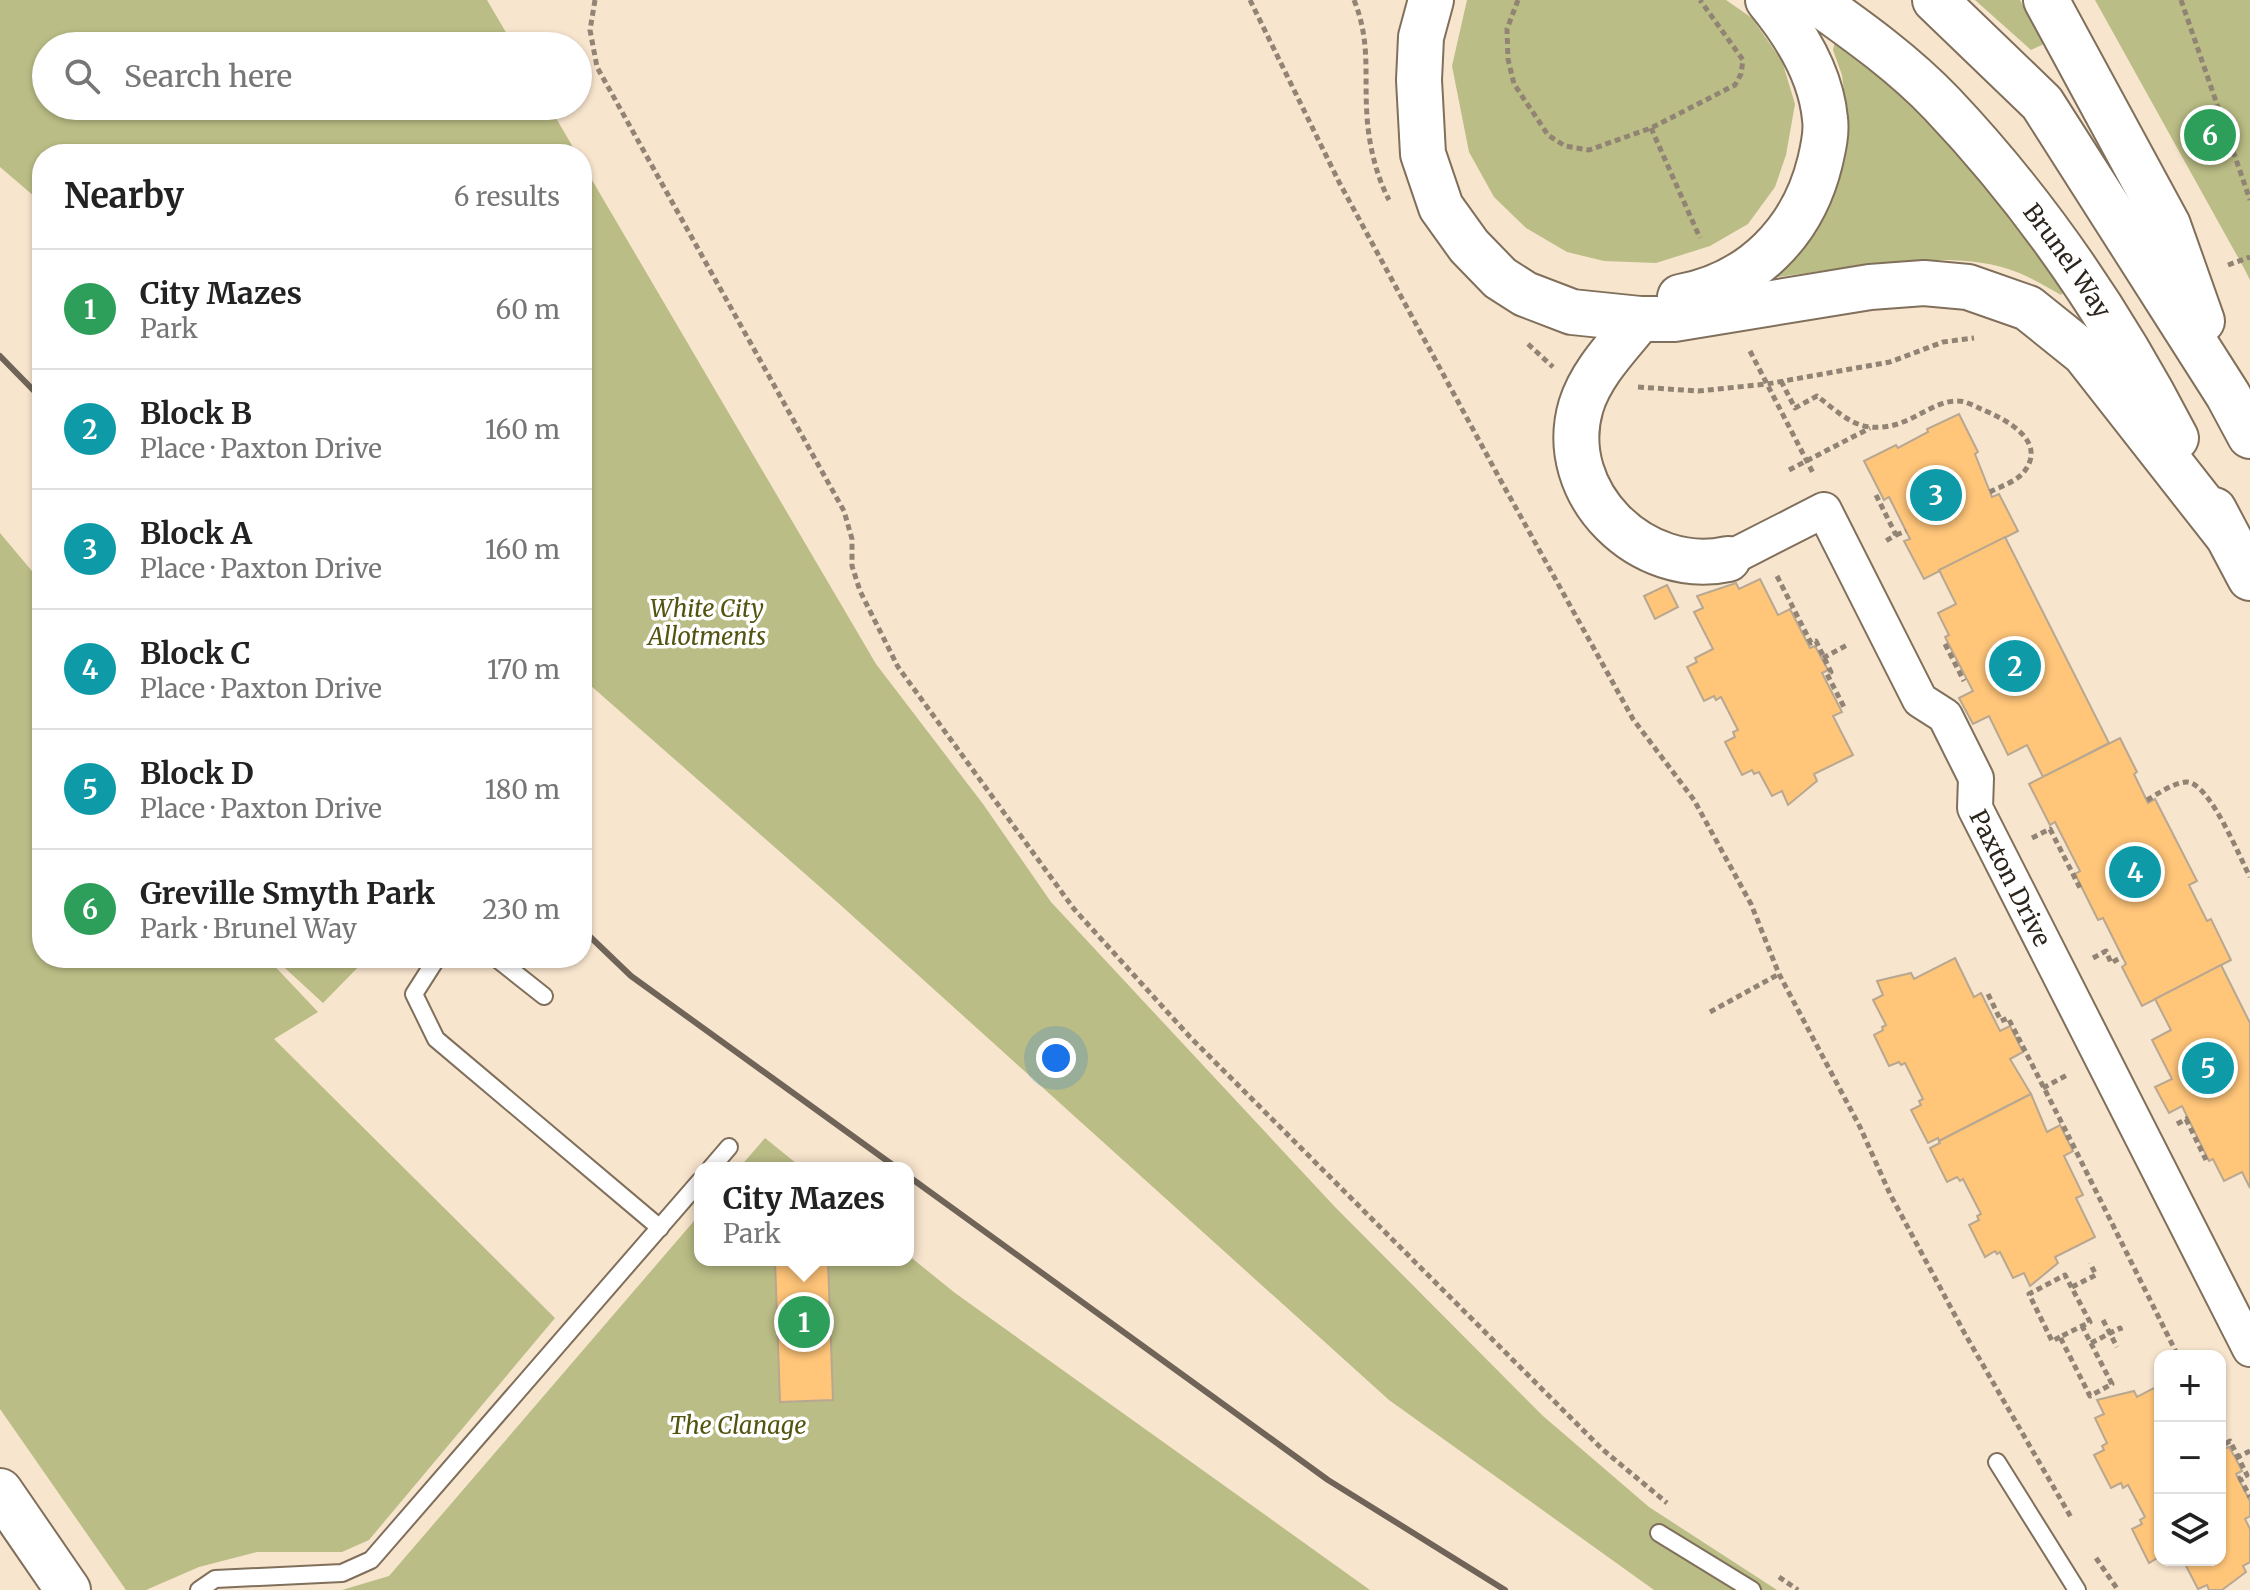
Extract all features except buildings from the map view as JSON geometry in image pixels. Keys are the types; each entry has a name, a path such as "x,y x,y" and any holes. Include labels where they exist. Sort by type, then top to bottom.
{"main road":[{"path":"1431,0 1421,37 1419,80 1423,154 1441,207 1469,246 1500,278 1525,294 1572,312 1640,319 1674,319 1870,287 1924,283 1968,287 2028,308 2084,353 2226,534"},
{"path":"1500,278 1601,299 1671,298 1702,293 1737,277 1765,257 1790,231 1806,205 1820,161 1826,121 1816,76 1789,25 1768,0"},
{"name":"Brunel Way","path":"1814,0 1877,45 1941,103 2017,191 2139,367 2250,578"},
{"path":"1935,0 2042,103 2228,395 2250,436"},
{"path":"2046,0 2168,225 2228,395"},
{"path":"1640,319 1585,395 1576,439 1581,467 1604,515 1643,546 1662,555 1695,563 1728,559"},
{"path":"0,1491 68,1590"}],"street":[{"path":"1728,559 1824,510"},
{"name":"Paxton Drive","path":"1824,510 1920,700 1945,716 1976,778 1975,808 2250,1349"}],"lane":[{"path":"431,968 414,994 436,1039 660,1228"},
{"path":"509,968 544,996"},
{"path":"716,1162 729,1147"},
{"path":"199,1590 216,1584 342,1573 371,1560 694,1188"},
{"path":"1997,1462 2077,1590"},
{"path":"1659,1533 1752,1590"}],"path":[{"path":"590,32 595,0"},
{"path":"1250,0 1313,132 1419,332 1633,719 1694,800 1751,904 1779,974 1860,1127 1890,1194 2072,1520"},
{"path":"1518,0 1507,29 1508,59 1514,84 1548,135 1565,146 1589,150 1651,128 1735,85 1743,60 1700,0"},
{"path":"2181,0 2250,200"},
{"path":"592,41 597,67 844,511 852,539 852,566 860,591 898,667 1074,909 1190,1037 1602,1449 1676,1510"},
{"path":"1651,128 1700,238"},
{"path":"2215,269 2250,257"},
{"path":"1746,344 1830,507 1824,510"},
{"path":"1781,381 1795,408 1817,396 1855,423 1871,427 1893,427 1945,403 1958,401 2007,419 2021,431 2031,458 2024,473 1990,492"},
{"path":"1789,470 1871,427"},
{"path":"1896,535 1906,531"},
{"path":"1777,575 1811,643 1816,641 1831,672 1827,674 1845,709"},
{"path":"1823,658 1857,640"},
{"path":"2147,800 2184,782 2199,786 2211,800 2250,877"},
{"path":"1999,855 2054,827 2080,888"},
{"path":"1710,1012 1779,974"},
{"path":"1988,994 2001,1021 2008,1018 2175,1350"},
{"path":"2186,1119 2206,1160"},
{"path":"2072,1287 2096,1275 2090,1263"},
{"path":"2065,1275 2090,1322 2082,1326 2052,1341 2029,1294 2065,1275"},
{"path":"2103,1320 2117,1347"},
{"path":"2060,1337 2090,1396 2112,1384 2082,1326"},
{"path":"2091,1343 2120,1328 2121,1331"},
{"path":"2226,1443 2230,1441 2247,1475 2240,1478 2250,1497"},
{"path":"2237,1458 2250,1451"},
{"path":"2087,1545 2118,1590"},
{"path":"1773,1574 1798,1590"}],"green space":[{"path":"0,0 487,0 506,32 32,32 32,120 557,120 571,144 32,144 32,194 0,167"},
{"path":"1467,0 1726,0 1752,18 1782,61 1795,104 1786,155 1775,187 1748,224 1710,246 1656,263 1604,261 1567,252 1526,228 1494,197 1469,152 1452,66"},
{"path":"1975,0 2020,0 2044,44 2031,50"},
{"path":"2095,0 2250,0 2250,280 2245,270"},
{"path":"1835,41 1927,107 2071,283 2061,295 2005,268 1949,260 1885,263 1763,279 1843,147 1846,107 1842,75 1833,50"},
{"name":"White City Allotments","path":"592,180 876,664 983,804 1051,902 1335,1207 1543,1416 1649,1507 1777,1590 1654,1590 1389,1400 836,901 592,687"},
{"path":"0,533 32,571 32,968 276,968 318,1012 274,1039 555,1318 369,1540 342,1552 257,1552 199,1567 146,1590 126,1590 0,1409"},
{"path":"285,968 357,968 323,1003"},
{"path":"765,1138 795,1162 744,1162"},
{"name":"The Clanage","path":"694,1221 694,1266 914,1266 914,1260 955,1293 1370,1590 342,1590 389,1576"}],"railway":[{"path":"0,356 32,389"},
{"path":"592,939 631,976 889,1162"},
{"path":"914,1180 1328,1480 1505,1590"}],"place":[{"name":"Greville Smyth Park","path":"2210,135"},
{"name":"Block A","path":"1936,495"},
{"name":"Block B","path":"2015,666"},
{"name":"Block C","path":"2135,872"},
{"name":"Block D","path":"2208,1068"},
{"name":"City Mazes","path":"804,1322"}]}
